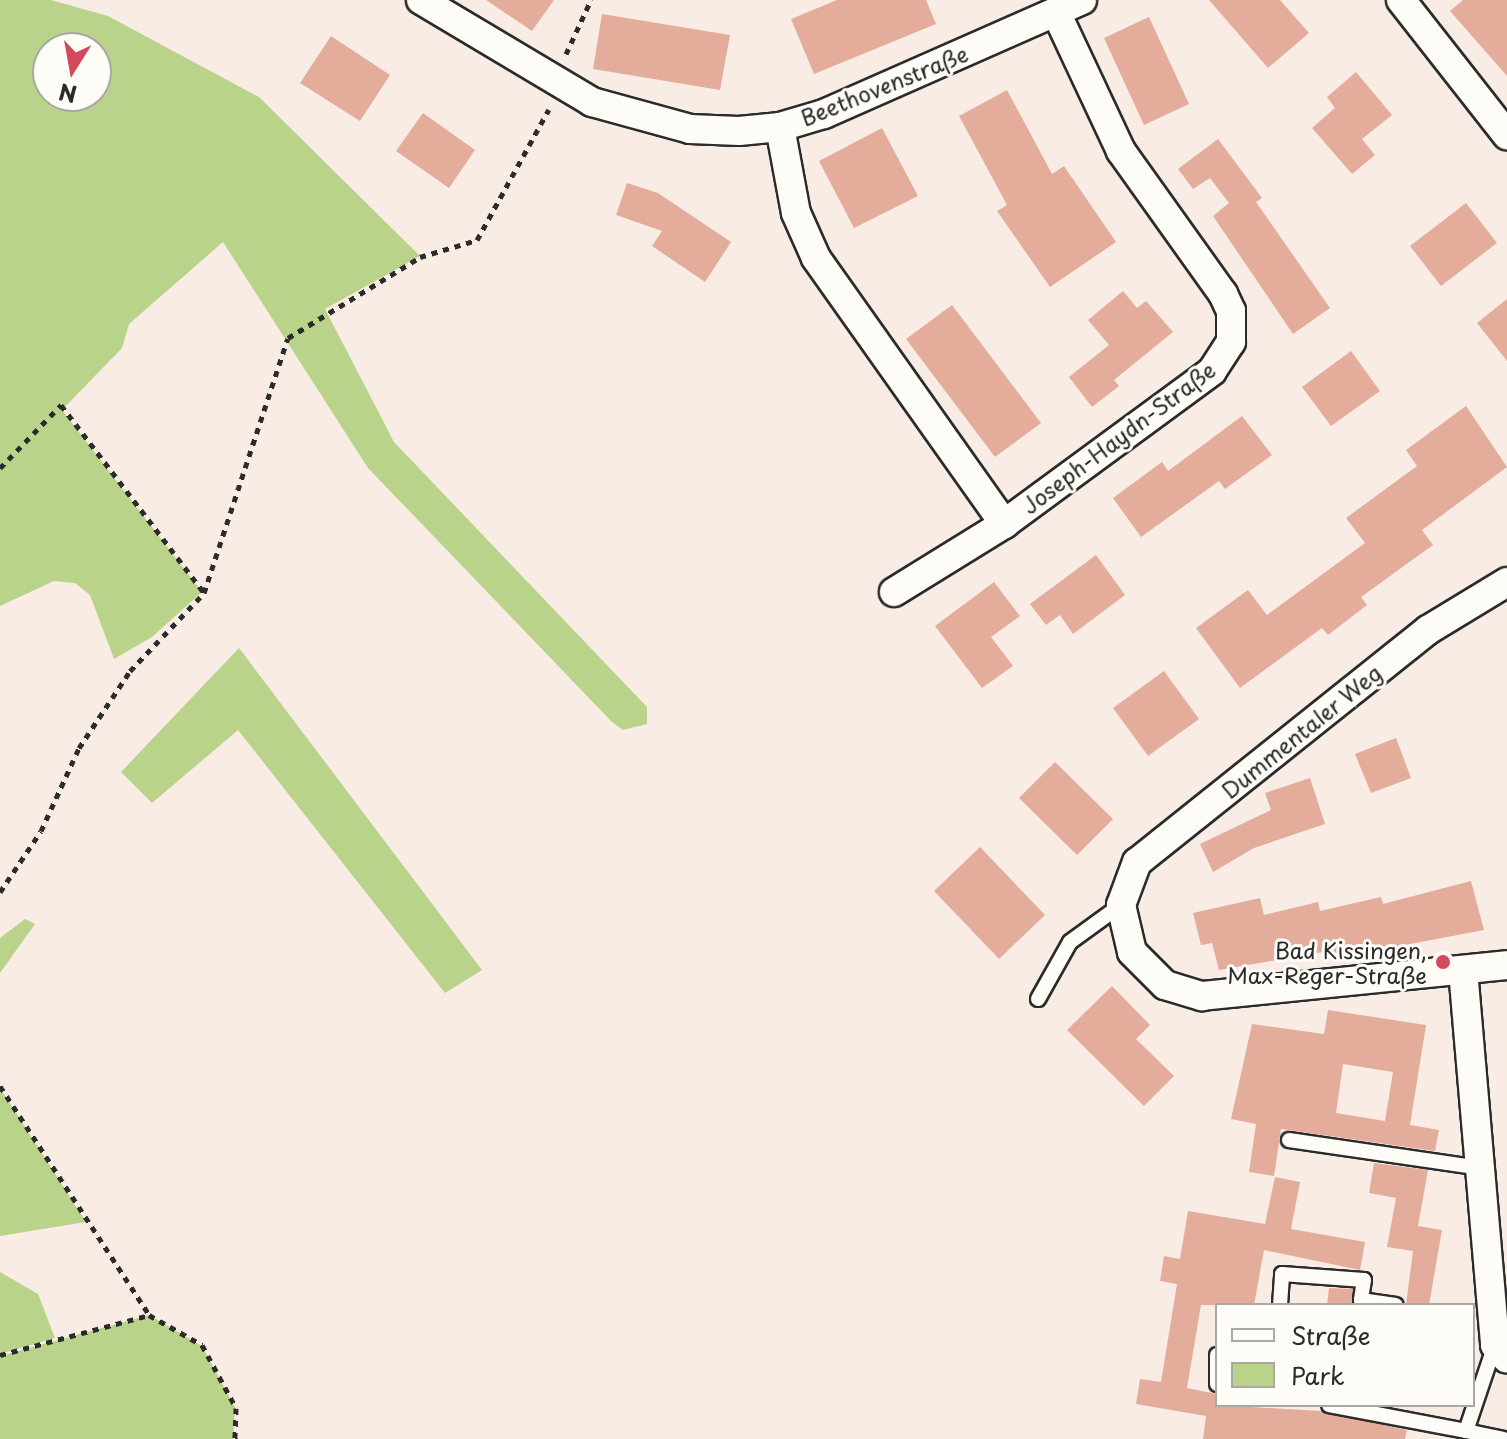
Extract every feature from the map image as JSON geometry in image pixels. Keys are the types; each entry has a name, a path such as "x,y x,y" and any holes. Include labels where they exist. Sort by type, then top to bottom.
{"street":[{"name":"Beethovenstraße","path":"421,0 557,84 617,111 690,129 780,127 824,114 1082,0"},
{"path":"1401,0 1507,135"},
{"name":"Joseph-Haydn-Straße","path":"894,592 1004,524 1212,371 1231,342 1231,311 1223,294 1121,151 1056,12"},
{"name":"Joseph-Haydn-Straße","path":"780,127 796,213 816,258 1004,524"},
{"name":"Dummentaler Weg","path":"1121,905 1137,862 1428,630 1507,582"},
{"path":"1121,905 1132,952 1165,985 1202,996 1507,965"},
{"path":"1463,970 1492,1335"}],"lane":[{"path":"1038,999 1070,942 1121,905"},
{"path":"1289,1140 1480,1168"},
{"path":"1280,1303 1282,1274 1364,1280 1361,1300 1382,1303"},
{"path":"1475,1398 1492,1335"},
{"path":"1340,1407 1503,1439"},
{"path":"1466,1431 1472,1407"}],"path":[{"path":"0,892 41,831 79,748 130,671 204,593 288,338 420,257 477,240 557,84 591,0"},
{"path":"0,468 61,405 204,593"},
{"path":"0,1086 149,1315 202,1345 236,1408 235,1439"},
{"path":"0,1355 149,1315"}],"green space":[{"path":"0,0 51,0 108,16 259,97 420,256 325,309 394,442 647,707 647,724 623,730 612,722 368,468 223,242 129,324 122,348 62,410 202,592 152,637 114,659 90,595 75,583 54,581 0,606"},
{"path":"239,648 482,970 445,993 238,730 152,803 121,772"},
{"path":"25,919 35,924 0,973 0,938"},
{"path":"0,1088 86,1222 0,1236"},
{"path":"0,1272 38,1294 55,1338 0,1354"},
{"path":"149,1315 202,1346 235,1407 233,1439 0,1439 0,1356"}],"building":[{"path":"486,0 554,0 532,31"},
{"path":"837,0 926,0 936,24 814,74 791,19"},
{"path":"1209,0 1280,0 1309,33 1268,68"},
{"path":"1463,0 1507,0 1507,76 1450,11"},
{"path":"602,14 730,35 720,90 593,69"},
{"path":"1149,17 1189,104 1144,125 1104,38"},
{"path":"331,36 390,75 360,121 300,83"},
{"path":"1356,72 1392,115 1362,139 1375,155 1352,174 1312,128 1335,108 1327,97"},
{"path":"1007,90 1052,174 1064,166 1116,242 1050,287 997,211 1007,205 959,116"},
{"path":"423,113 475,150 449,188 396,151"},
{"path":"882,128 918,196 854,228 819,161"},
{"path":"1218,139 1262,198 1256,202 1330,308 1293,334 1213,216 1229,203 1210,178 1193,189 1178,169"},
{"path":"627,183 658,193 731,242 705,282 652,246 662,231 616,215"},
{"path":"1466,203 1497,243 1441,286 1410,246"},
{"path":"1123,291 1137,308 1146,301 1173,332 1114,380 1119,386 1092,407 1069,377 1109,345 1088,320"},
{"path":"1507,299 1507,361 1477,323"},
{"path":"952,305 1041,423 995,457 906,339"},
{"path":"1351,351 1380,391 1331,426 1302,387"},
{"path":"1466,406 1507,467 1422,530 1433,545 1361,597 1367,605 1328,635 1322,628 1240,688 1196,628 1248,590 1267,615 1365,543 1346,518 1417,466 1406,450"},
{"path":"1242,416 1272,455 1225,489 1219,481 1141,537 1113,498 1162,462 1168,471"},
{"path":"1096,555 1125,595 1073,634 1060,615 1046,625 1030,604"},
{"path":"994,582 1020,616 991,637 1013,666 982,688 935,626"},
{"path":"1164,671 1199,719 1148,756 1113,708"},
{"path":"1396,738 1411,778 1371,793 1355,754"},
{"path":"1055,762 1113,819 1077,855 1019,798"},
{"path":"1310,778 1325,824 1254,848 1213,872 1200,844 1271,810 1265,793"},
{"path":"980,847 1045,915 999,959 934,891"},
{"path":"1471,881 1484,930 1331,959 1329,951 1219,970 1212,943 1201,945 1193,913 1260,898 1264,915 1318,902 1320,911 1381,897 1383,904"},
{"path":"1112,986 1150,1025 1136,1039 1174,1076 1144,1106 1067,1030"},
{"path":"1328,1010 1426,1025 1410,1125 1439,1130 1435,1151 1281,1129 1274,1176 1249,1172 1256,1124 1231,1119 1252,1024 1324,1034","holes":["1343,1064 1393,1072 1385,1121 1336,1113"]},
{"path":"1374,1163 1428,1170 1418,1226 1442,1230 1429,1303 1406,1303 1413,1251 1387,1247 1396,1198 1369,1193"},
{"path":"1275,1177 1300,1182 1291,1229 1365,1242 1360,1270 1264,1250 1254,1303 1201,1305 1187,1388 1215,1394 1215,1407 1321,1411 1407,1430 1405,1439 1203,1439 1206,1416 1136,1404 1140,1379 1161,1382 1177,1284 1160,1281 1164,1256 1180,1259 1188,1211 1265,1224"},
{"path":"1329,1288 1353,1289 1353,1303 1327,1303"}],"place":[{"name":"Bad Kissingen, Max-Reger-Straße","path":"1443,962"}]}
